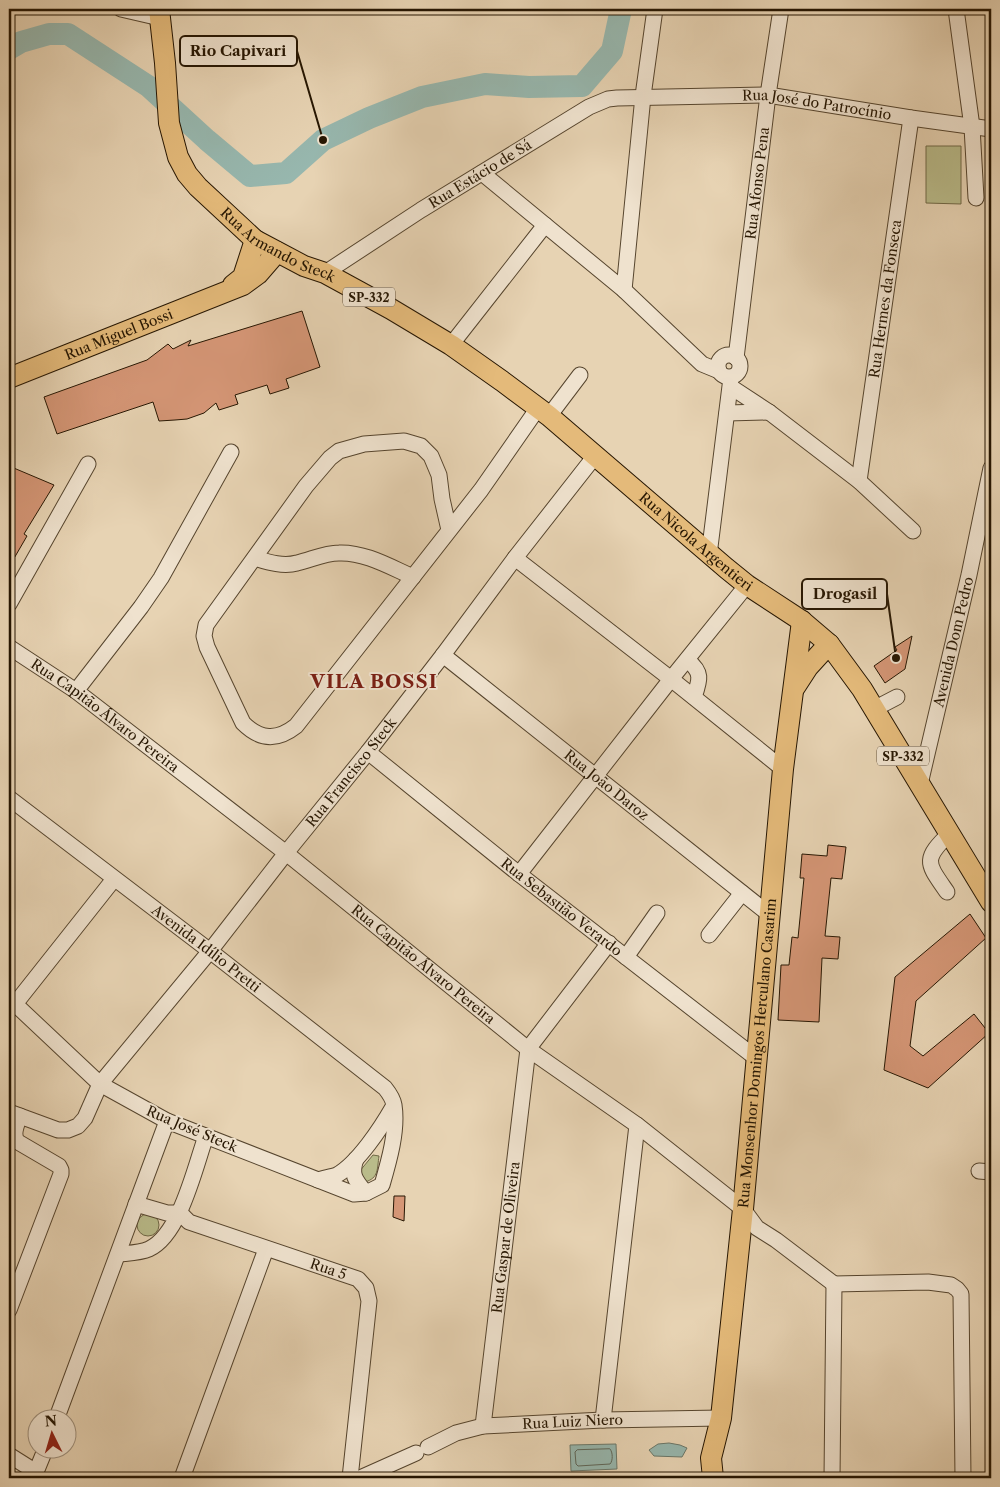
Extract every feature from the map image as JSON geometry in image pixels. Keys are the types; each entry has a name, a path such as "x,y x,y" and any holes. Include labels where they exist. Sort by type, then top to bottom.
{"main road":[{"name":"Rua Armando Steck","path":"159,14 169,123 178,157 187,174 255,240 304,266 325,273 392,309 452,345 543,412 595,456"},
{"name":"Rua Miguel Bossi","path":"228,290 243,277 255,240"},
{"name":"Rua Miguel Bossi","path":"9,378 242,285 258,274 277,252"},
{"name":"Rua Nicola Argentieri","path":"595,456 709,555 748,585 802,621"},
{"name":"SP-332","path":"802,621 829,644 862,689 991,902"},
{"name":"Rua Monsenhor Domingos Herculano Casarim","path":"714,1478 712,1458 721,1418 743,1209 783,769 802,621"},
{"name":"Rua Monsenhor Domingos Herculano Casarim","path":"794,688 808,667 829,644"}],"street":[{"path":"121,9 159,14"},
{"path":"624,290 643,96 655,9"},
{"name":"Rua Afonso Pena","path":"709,555 727,413 728,370 781,9"},
{"path":"956,9 972,127 976,198"},
{"name":"Rua José do Patrocínio","path":"643,96 768,95 991,129"},
{"name":"Rua Estácio de Sá","path":"325,273 421,210 588,107 608,99 643,96"},
{"name":"Rua Hermes da Fonseca","path":"859,481 911,118"},
{"path":"482,173 624,290 702,364 728,370 769,412 859,481 913,531"},
{"path":"452,345 544,225"},
{"path":"449,530 439,475 431,456 421,446 404,441 364,444 339,451 330,458 306,486 206,625 204,636 207,647 243,723 259,735 274,737 284,735 296,726 543,412 580,374"},
{"path":"727,413 769,412"},
{"path":"76,691 161,578 230,452"},
{"name":"Rua Francisco Steck","path":"14,1114 58,1130 68,1130 78,1126 85,1118 100,1084 210,951 368,752 595,456"},
{"path":"9,604 88,464"},
{"name":"Avenida Dom Pedro","path":"920,784 969,575 991,468"},
{"path":"255,558 273,563 295,564 320,556 339,553 368,557 413,577"},
{"path":"515,558 694,697 783,769"},
{"path":"519,874 671,679 748,585"},
{"name":"Rua Capitão Álvaro Pereira","path":"9,647 76,691 286,853 528,1049 636,1125 743,1209 757,1228 834,1284"},
{"name":"Rua João Daroz","path":"443,656 596,775 770,915"},
{"path":"687,660 695,666 698,673 698,686 694,697"},
{"path":"874,709 897,697"},
{"name":"Rua Sebastião Verardo","path":"368,752 519,874 756,1058"},
{"name":"Avenida Idílio Pretti","path":"9,798 210,951 385,1088 394,1106"},
{"path":"947,892 930,867 931,857 935,848 950,833"},
{"path":"12,1003 114,879"},
{"path":"709,936 742,893"},
{"path":"626,957 657,913"},
{"path":"528,1049 609,943"},
{"name":"Rua José Steck","path":"12,1003 100,1084 167,1121 354,1194 366,1193"},
{"name":"Rua Gaspar de Oliveira","path":"484,1426 528,1049"},
{"path":"318,1180 337,1175 356,1159 384,1124 394,1106"},
{"path":"356,1159 353,1167 355,1179 366,1193 382,1185 391,1150 394,1106"},
{"path":"9,1310 62,1174 59,1166 15,1139 14,1114"},
{"path":"60,1410 167,1121"},
{"path":"602,1420 636,1125"},
{"path":"118,1254 137,1252 150,1248 165,1238 180,1212 206,1136"},
{"path":"370,1141 382,1142 391,1150"},
{"name":"Rua 5","path":"136,1204 167,1213 180,1212 189,1222 358,1279 366,1288 369,1301 350,1478"},
{"path":"182,1478 266,1249"},
{"path":"832,1478 834,1284 928,1282 951,1285 961,1294 963,1478"},
{"name":"Rua Luiz Niero","path":"360,1478 456,1433 484,1426 602,1420 721,1418"},
{"path":"9,1454 36,1475 41,1460"}],"green space":[{"path":"926,146 961,146 961,204 926,203"},
{"path":"373,1155 379,1156 376,1172 373,1178 365,1182 359,1172"},
{"path":"148,1214 156,1217 159,1225 156,1233 148,1236 140,1233 137,1225 140,1217"}],"water":[{"path":"669,1443 687,1448 682,1457 654,1456 649,1450 658,1444"},
{"path":"616,1444 617,1469 571,1471 570,1445"}],"building":[{"path":"302,311 320,367 286,379 289,388 270,394 267,385 235,395 238,404 219,410 216,403 204,413 187,419 159,421 153,402 57,434 44,397 147,360 168,344 173,349 191,340 188,346"},
{"path":"9,466 54,485 24,534 27,536 9,567"},
{"path":"912,636 905,669 885,683 874,666 897,650 895,647"},
{"path":"828,845 846,847 842,879 831,878 825,936 840,937 838,959 822,958 819,1022 778,1020 781,965 789,965 792,937 798,938 804,878 800,878 802,854 827,856"},
{"path":"970,914 986,938 916,1001 910,1046 923,1056 974,1014 989,1033 928,1088 884,1070 895,977"},
{"path":"394,1196 405,1196 404,1221 393,1217"}],"waterway":[{"path":"9,49 21,42 49,34 68,34 148,86 250,176 286,173 323,140 369,118 422,97 485,84 529,87 582,86 612,51 621,9"}],"place":[{"name":"Rio Capivari","path":"323,140"},
{"name":"Drogasil","path":"896,658"}],"district":[{"name":"VILA BOSSI","path":"374,681"}]}
